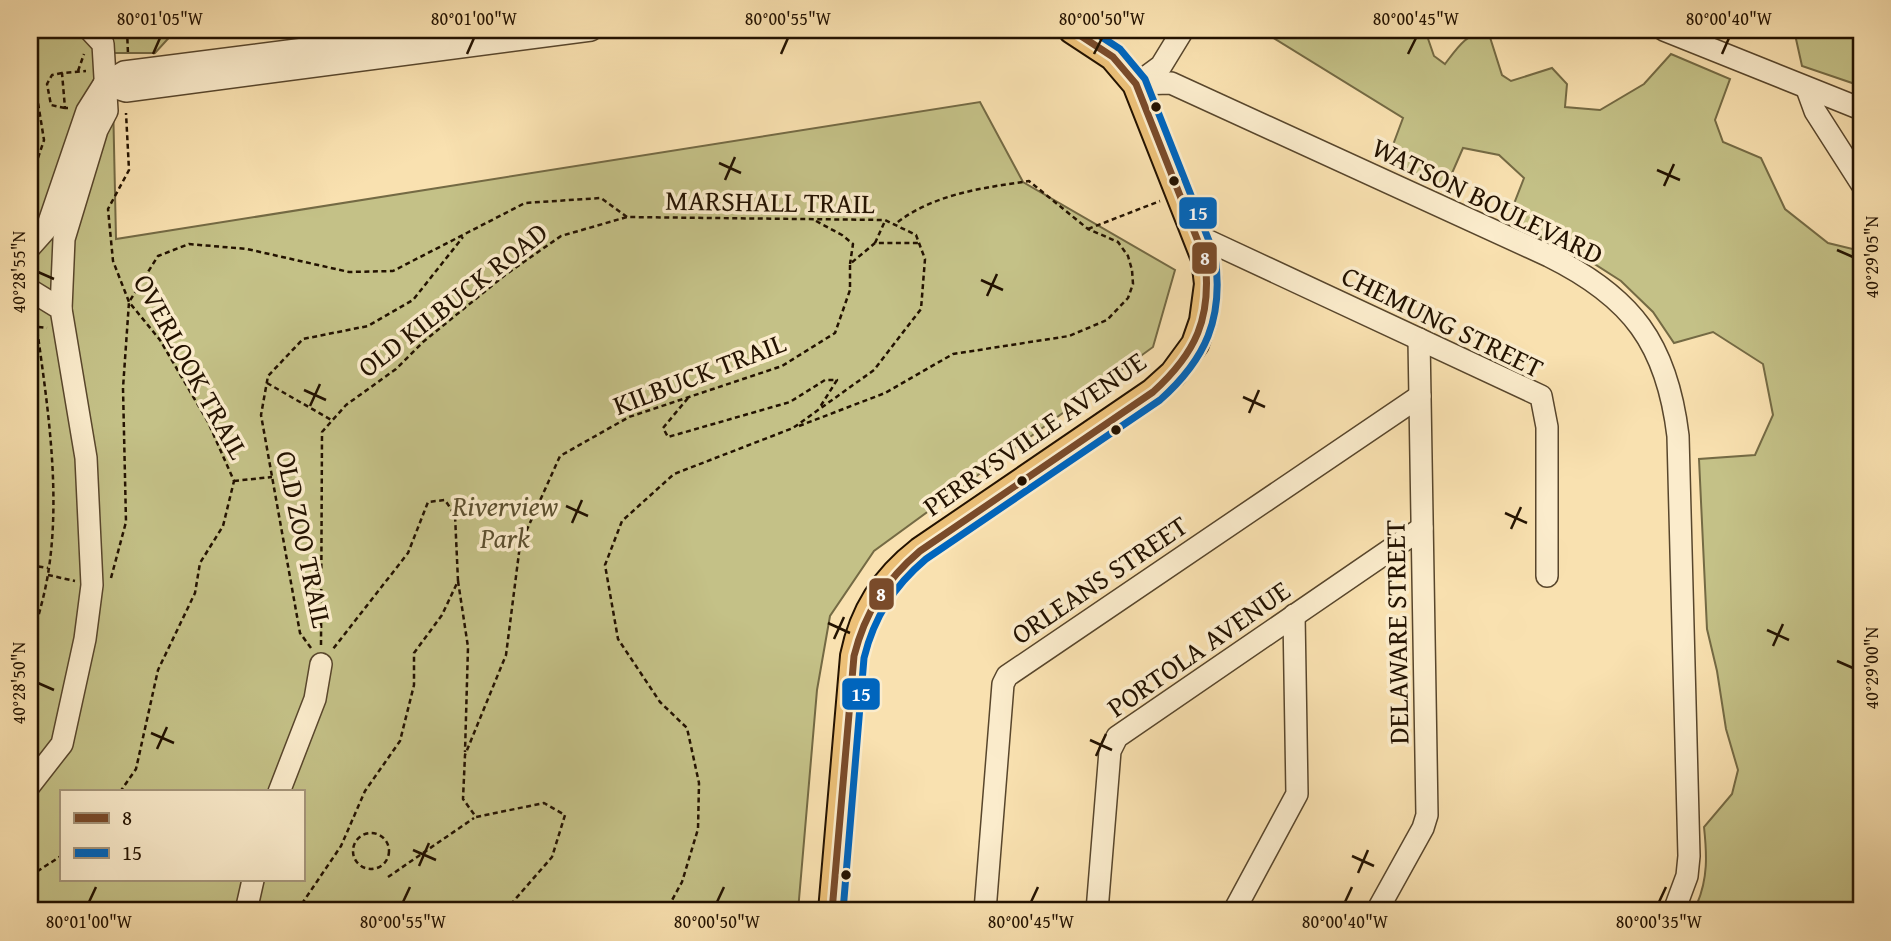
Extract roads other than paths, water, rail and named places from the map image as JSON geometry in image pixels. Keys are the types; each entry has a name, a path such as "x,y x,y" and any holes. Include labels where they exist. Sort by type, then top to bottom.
{"main road":[{"name":"PERRYSVILLE AVENUE","path":"832,911 851,675 857,640 868,609 886,584 908,561 1153,392 1181,365 1195,344 1208,296 1207,272 1198,236 1136,84 1113,57 1072,30"}],"street":[{"path":"30,785 62,744 85,639 101,582 86,458 61,309 64,239 97,130 107,111 103,44 90,30"},
{"path":"30,247 47,228 90,105 104,77 124,72 450,35 591,30"},
{"path":"1136,84 1161,66 1184,30"},
{"path":"1664,30 1861,109"},
{"name":"WATSON BOULEVARD","path":"1136,84 1171,83 1549,256 1604,288 1634,316 1647,333 1666,372 1678,436 1689,856 1687,876 1674,911"},
{"path":"1807,89 1815,111 1861,183"},
{"name":"CHEMUNG STREET","path":"1198,236 1531,390 1543,400 1547,427 1547,576"},
{"path":"30,290 61,309"},
{"name":"DELAWARE STREET","path":"1377,911 1423,828 1427,815 1419,339"},
{"name":"ORLEANS STREET","path":"985,911 1003,684 1007,676 1420,396"},
{"name":"PORTOLA AVENUE","path":"1097,911 1114,741 1422,528"},
{"path":"1234,911 1297,794 1294,615"},
{"path":"280,790 315,699 321,664"},
{"path":"246,911 253,881"}],"park label":[{"name":"Riverview Park","path":"505,521"}]}
